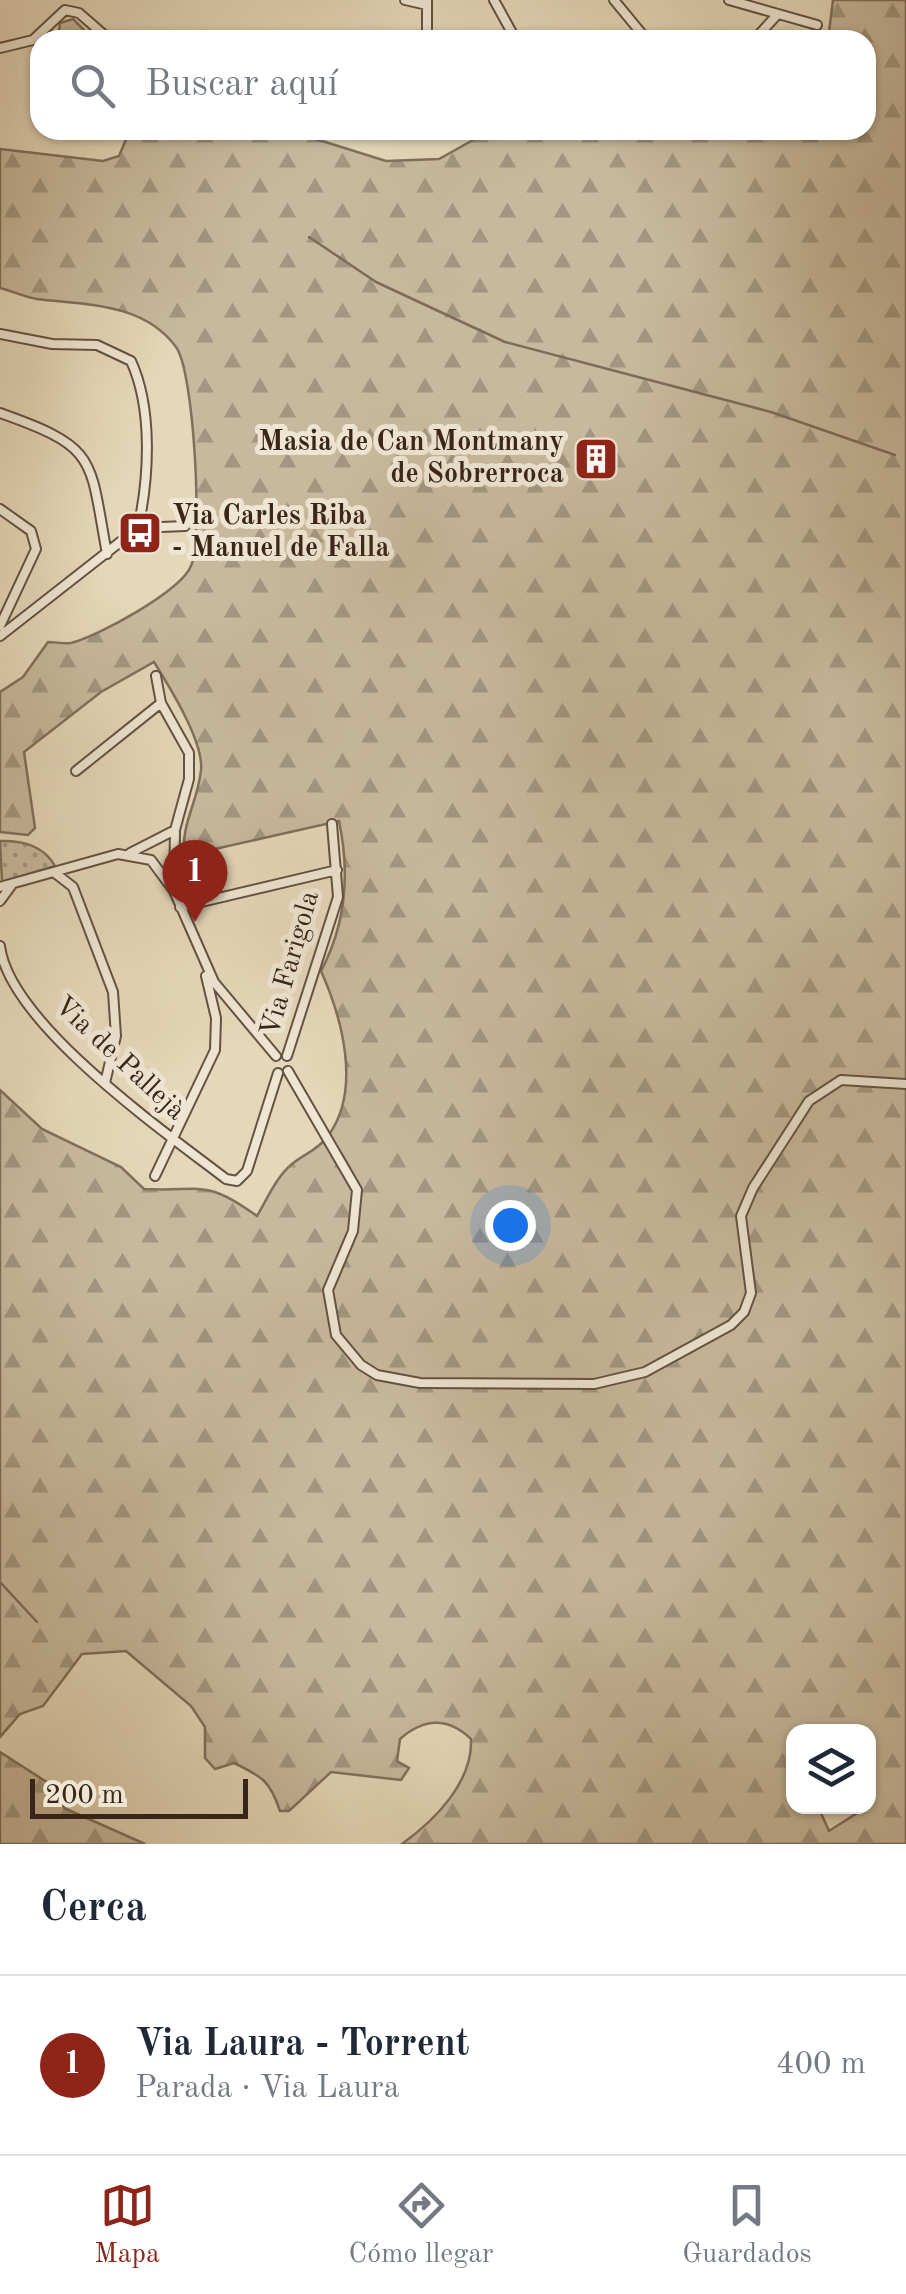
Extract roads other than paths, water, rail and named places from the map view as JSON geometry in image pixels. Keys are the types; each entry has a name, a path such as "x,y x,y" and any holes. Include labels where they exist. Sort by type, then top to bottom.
{"street":[{"path":"405,0 427,2 428,30"},
{"path":"494,0 510,30"},
{"path":"614,0 639,30"},
{"path":"729,0 817,25"},
{"path":"44,30 65,10 79,13 99,30"},
{"path":"763,30 776,16"},
{"path":"0,48 30,41"},
{"path":"0,334 52,344 96,345 131,361 143,410 145,470 138,528"},
{"path":"0,412 42,428 78,448 88,462 108,554"},
{"path":"0,509 31,531 36,549 0,626"},
{"path":"0,636 138,528 185,526"},
{"path":"156,676 161,704 189,754 189,778 176,830 174,891"},
{"path":"76,771 161,704"},
{"name":"Via Farigola","path":"287,1056 338,897 332,824"},
{"path":"0,887 130,853 176,830"},
{"path":"130,853 151,860 174,891 204,966 216,1018 215,1050 155,1176"},
{"path":"73,887 80,865"},
{"path":"180,906 337,870"},
{"path":"55,873 73,887 116,1008 116,1036 106,1065 105,1083"},
{"path":"0,901 12,886"},
{"name":"Via de Pallejà","path":"0,946 6,977 16,992 105,1083 173,1140 226,1179 237,1181"},
{"path":"204,966 276,1056"},
{"path":"276,1056 287,1056 291,1063 283,1072"},
{"path":"276,1056 272,1066 283,1072 357,1190 353,1231 328,1290 336,1334 361,1366 377,1375 420,1383 594,1384 645,1372 730,1325 744,1312 751,1293 741,1216 753,1188 809,1102 841,1080 906,1084"},
{"path":"88,1066 106,1065"},
{"name":"Via Farigola","path":"237,1181 258,1145 283,1072"}],"waterway":[{"path":"309,237 376,282 505,342 771,412 895,455"},
{"path":"0,1582 37,1622"}],"place":[{"name":"Masia de Can Montmany de Sobrerroca","path":"596,459"},
{"name":"Via Carles Riba - Manuel de Falla","path":"140,533"},
{"name":"Via Laura - Torrent","path":"195,922"}]}
